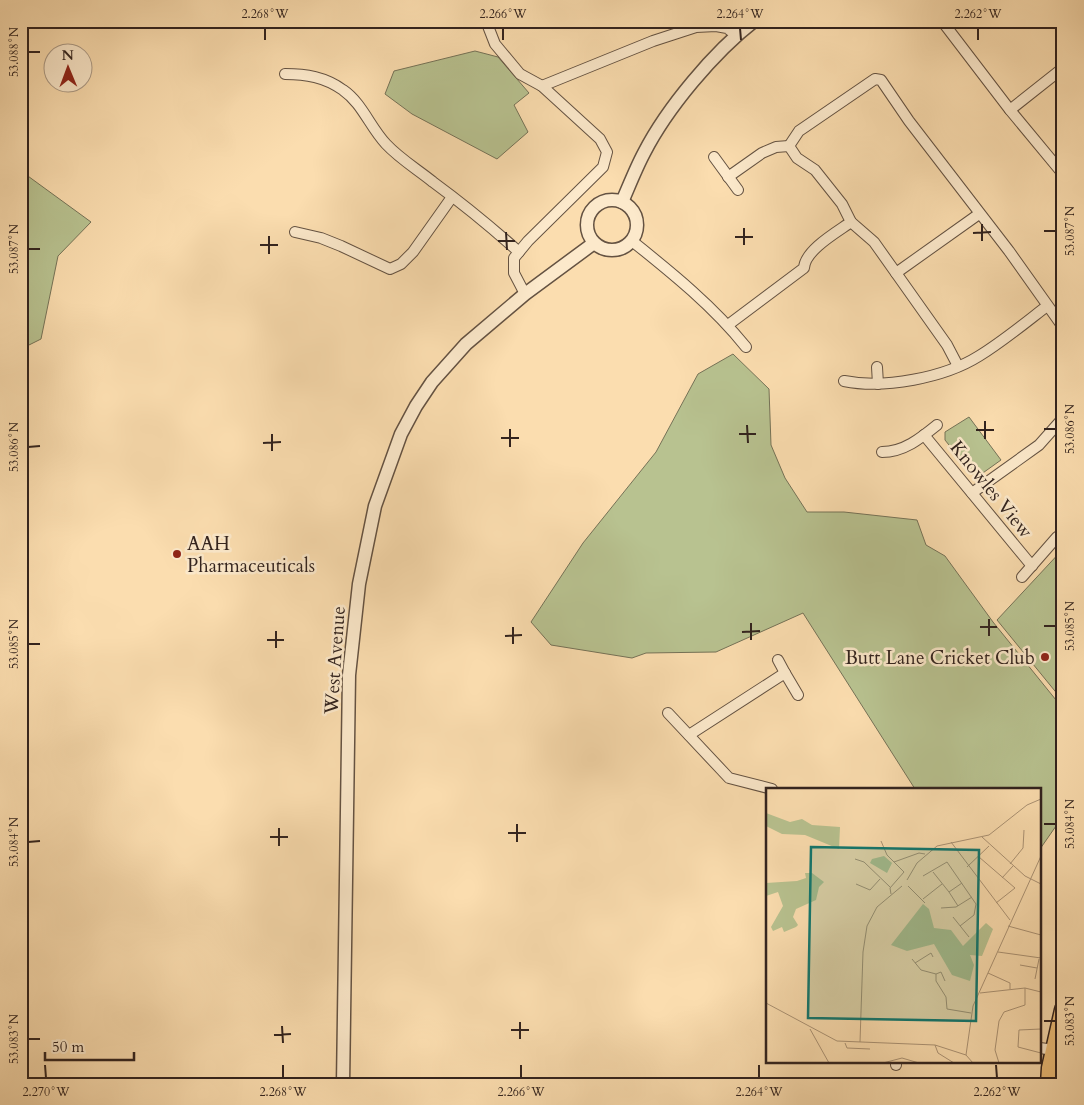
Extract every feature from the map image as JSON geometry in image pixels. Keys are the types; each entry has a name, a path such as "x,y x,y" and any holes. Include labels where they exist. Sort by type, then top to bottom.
{"highway":[{"path":"1048,1084 1047,1049 1063,1010"}],"street":[{"path":"486,21 495,44 520,74 542,86 600,139 608,152 603,167 514,258 514,273 525,294"},
{"path":"622,202 644,152 686,90 736,35 754,21"},
{"path":"942,21 1010,110 1063,174"},
{"path":"542,86 653,41 696,28 716,26 727,28 736,35"},
{"path":"1010,110 1063,68"},
{"path":"285,74 305,74 320,78 343,89 354,100 384,142 401,158 487,224 519,252"},
{"path":"789,146 799,131 875,79 881,80 909,121 1009,251 1063,327"},
{"path":"728,177 762,153 776,146 789,146"},
{"path":"789,146 797,158 815,170 842,204 851,222 874,242 948,344 958,366"},
{"path":"714,158 738,190"},
{"path":"295,232 321,238 390,269 401,264 413,252 452,197"},
{"path":"611,200 622,202 636,216 637,229 632,241 618,249 605,249 594,243 589,236 587,223 591,211 600,203 611,200"},
{"path":"896,273 979,214"},
{"path":"728,325 804,268 804,263 818,246 851,222"},
{"path":"632,241 691,290 728,325 746,347"},
{"name":"West Avenue","path":"343,1084 349,675 359,584 375,506 401,434 432,382 466,344 525,294 594,243"},
{"path":"844,381 878,384 944,372 978,357 1047,306"},
{"path":"877,367 878,384"},
{"path":"972,493 1039,445 1063,418"},
{"name":"Knowles View","path":"882,452 898,450 937,425"},
{"name":"Knowles View","path":"924,435 1032,566"},
{"name":"Knowles View","path":"1022,577 1057,537"},
{"path":"778,660 798,695"},
{"path":"689,735 785,673"},
{"path":"668,713 729,778 768,788"}],"green space":[{"path":"475,51 498,57 529,93 514,105 528,132 497,159 412,114 385,94 394,71"},
{"path":"21,171 91,222 58,256 41,339 21,349"},
{"path":"733,354 769,389 771,445 785,478 807,512 844,512 917,520 926,545 945,556 993,622 1056,700 1063,725 1063,816 1042,846 1042,788 914,788 803,613 716,652 646,653 632,658 551,645 531,622 583,543 656,452 698,374"},
{"path":"969,417 1001,460 980,475 973,475 945,440 945,432"},
{"name":"Butt Lane Cricket Club","path":"1063,549 1063,695 1059,696 997,620"}],"place":[{"name":"AAH Pharmaceuticals","path":"177,554"},
{"name":"Butt Lane Cricket Club","path":"1045,657"}]}
